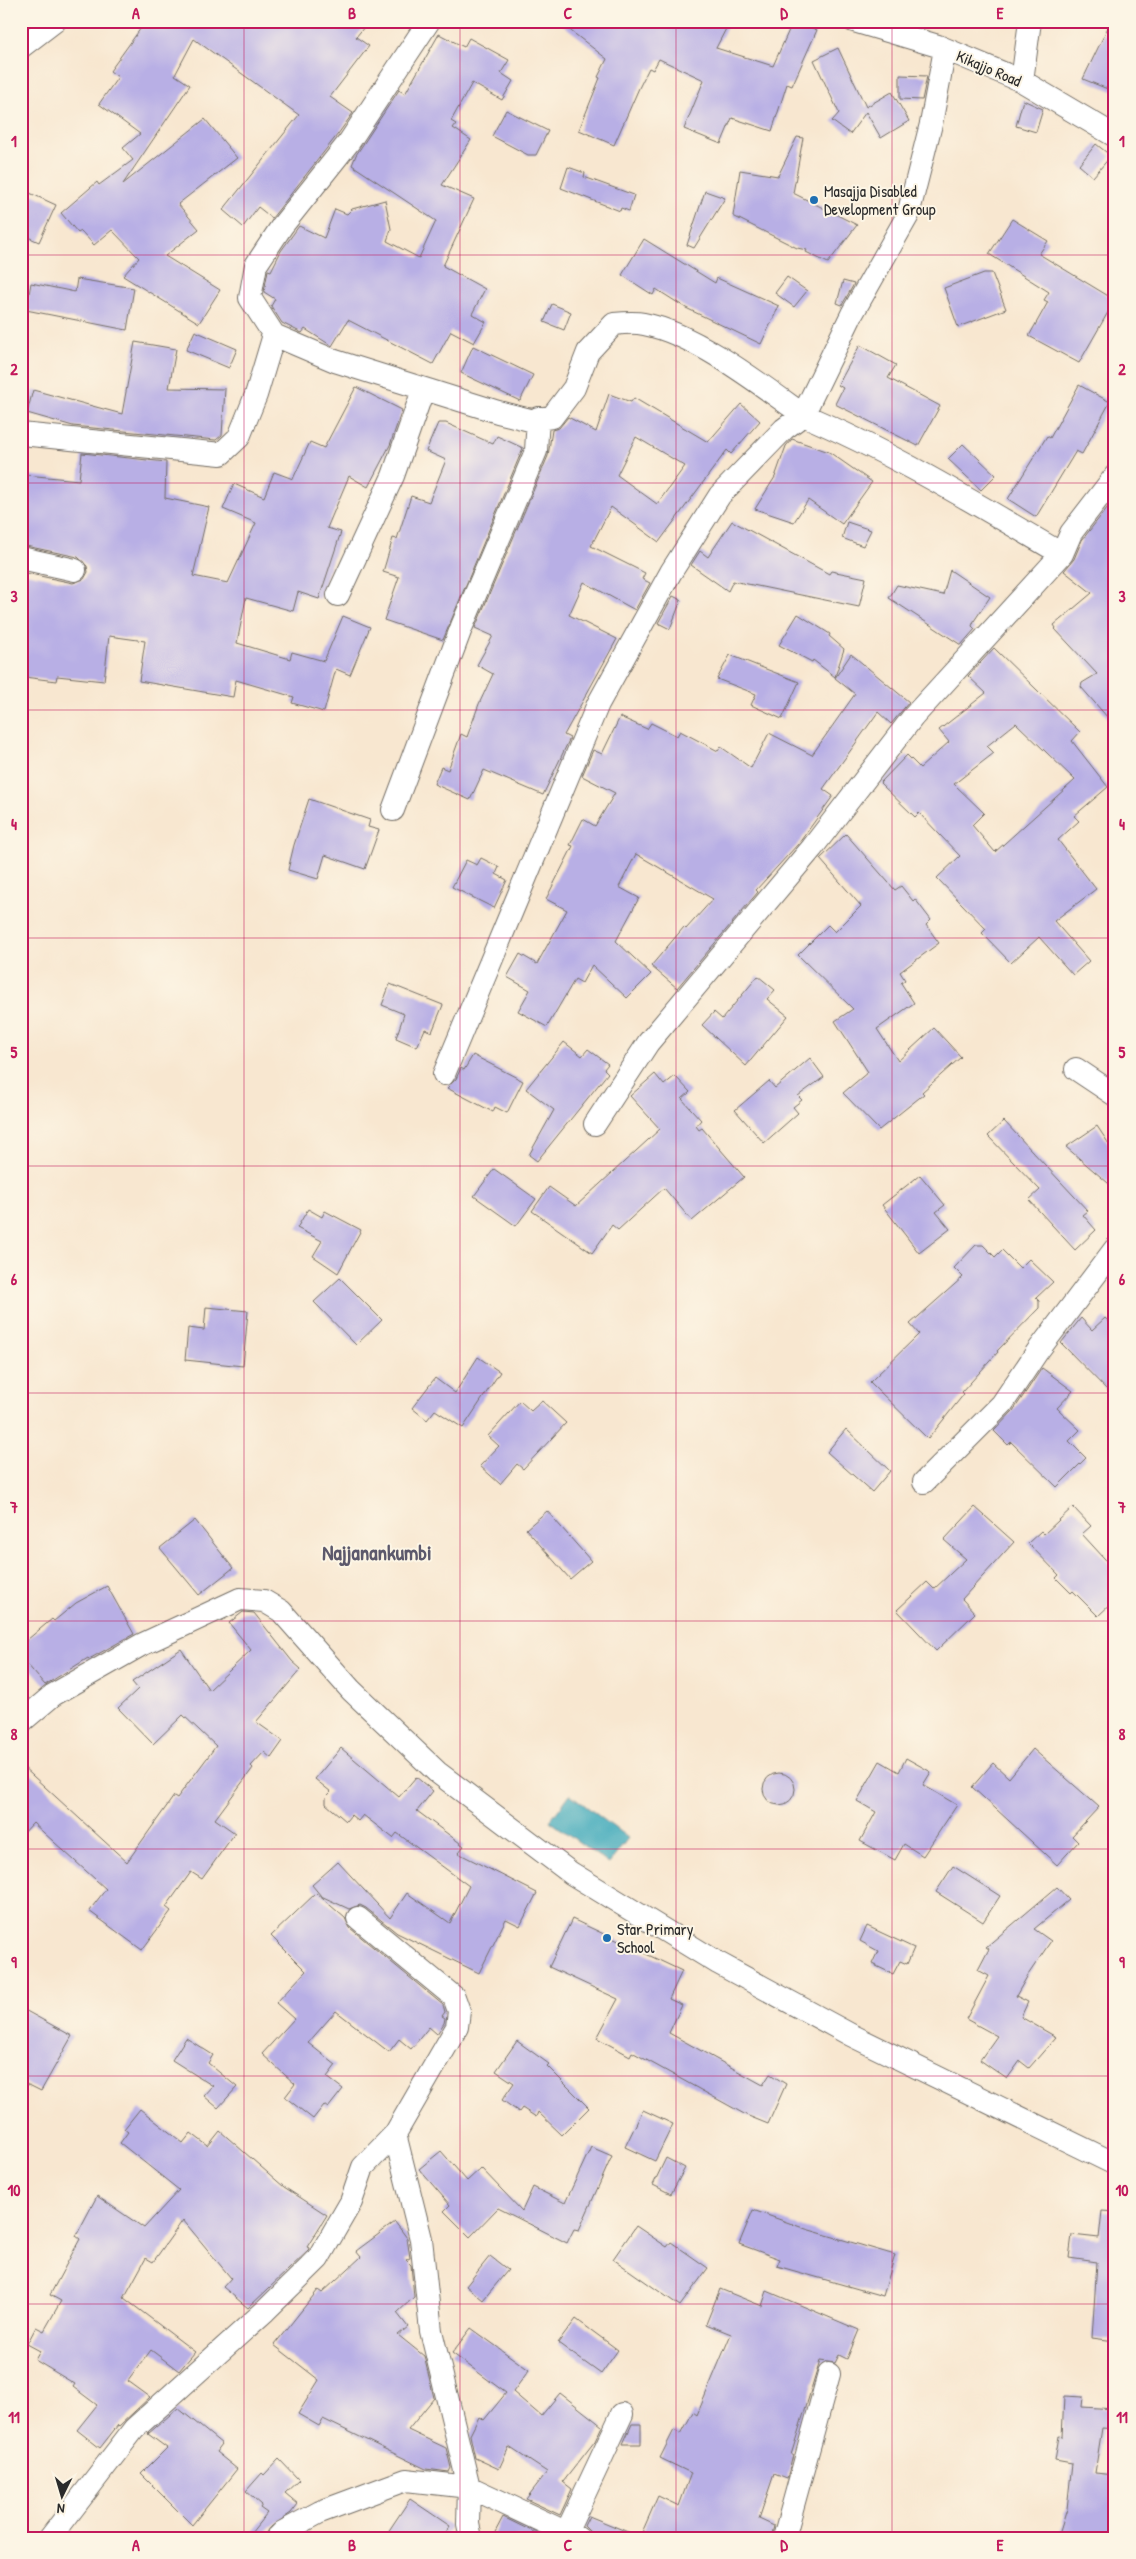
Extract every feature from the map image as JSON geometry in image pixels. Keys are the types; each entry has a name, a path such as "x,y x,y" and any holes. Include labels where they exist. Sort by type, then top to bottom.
{"street":[{"path":"21,47 55,21"},
{"path":"429,21 349,142 282,226 256,264 250,298 274,334 335,361 423,390 530,420 552,417 574,388 588,352 614,324 642,323 668,330 730,364 803,415 888,454 1062,554"},
{"name":"Kikajjo Road","path":"854,21 945,49 1022,81 1115,136"},
{"path":"1022,81 1030,21"},
{"path":"444,1074 598,704 671,572 720,495 784,429 803,415 852,314 908,215 931,124 945,49"},
{"path":"21,434 221,454 239,437 256,395 274,334"},
{"path":"338,595 393,476 423,390"},
{"path":"393,810 462,626 536,451 538,418"},
{"path":"594,1124 648,1043 806,856 913,717 1062,554 1071,533 1115,476"},
{"path":"21,558 75,570"},
{"path":"1076,1069 1115,1095"},
{"path":"924,1482 1002,1404 1037,1352 1115,1249"},
{"path":"21,1722 54,1695 141,1645 240,1599 264,1601 281,1611 351,1690 437,1772 571,1873 718,1963 851,2035 1115,2164"},
{"path":"50,2538 134,2429 265,2311 318,2260 351,2202 363,2168 395,2134 457,2027 458,2004 454,1997 358,1918"},
{"path":"395,2134 421,2240 431,2331 470,2487 468,2524 471,2538"},
{"path":"784,2538 829,2374"},
{"path":"277,2538 283,2532 320,2512 406,2480 470,2487 572,2535 622,2414"}],"water":[{"path":"570,1794 628,1838 609,1864 550,1821"}],"building":[{"path":"146,21 369,21 356,37 369,46 330,97 353,113 272,218 258,207 243,227 223,210 299,115 194,39 175,75 190,85 123,184 205,119 237,158 178,204 199,229 165,256 220,290 199,323 123,276 139,258 112,230 94,245 81,231 78,233 61,213 97,182 99,185 133,160 123,148 140,134 99,104 118,77 110,71"},
{"path":"558,21 730,21 716,48 773,66 793,21 817,30 792,86 787,84 772,131 732,118 721,144 684,129 704,80 659,59 653,70 649,68 614,145 579,130 600,78 598,77 607,59"},
{"path":"1111,21 1115,21 1115,92 1083,79"},
{"path":"439,34 464,47 469,38 509,60 501,73 513,81 502,100 472,83 451,121 456,124 453,128 471,140 442,185 474,199 443,266 485,289 472,314 486,322 474,343 451,331 433,364 348,320 332,346 305,329 302,333 282,323 271,306 275,299 264,292 268,270 271,271 281,251 299,226 324,238 335,209 347,214 352,209 385,200 391,229 387,241 419,258 436,221 352,165 356,155 399,90 405,94"},
{"path":"838,48 866,107 892,92 909,121 881,138 866,112 850,134 832,121 839,113 814,60"},
{"path":"900,75 927,76 922,100 900,99"},
{"path":"1023,100 1043,109 1036,132 1016,126"},
{"path":"506,110 548,131 536,155 528,155 492,136"},
{"path":"797,137 803,138 793,193 857,225 828,263 806,252 807,250 797,248 733,216 740,170 778,176"},
{"path":"1096,144 1111,156 1093,177 1079,165"},
{"path":"568,167 585,173 584,177 634,195 629,211 621,208 620,211 561,188"},
{"path":"21,189 56,205 39,242 21,234"},
{"path":"705,191 725,198 694,248 687,245"},
{"path":"1012,219 1048,241 1039,254 1115,300 1079,363 1029,336 1048,302 1044,300 1049,292 989,254"},
{"path":"644,239 715,283 717,278 779,306 761,344 686,308 656,289 653,295 622,275"},
{"path":"984,273 992,273 1006,309 958,327 944,288"},
{"path":"787,277 807,291 794,307 775,293"},
{"path":"77,279 134,288 127,330 26,310 31,283 75,292"},
{"path":"843,281 854,284 842,305 837,303"},
{"path":"552,304 571,312 564,330 544,322"},
{"path":"195,331 237,349 229,368 186,350"},
{"path":"135,342 176,349 169,388 225,389 222,435 216,440 73,426 27,413 33,390 122,414"},
{"path":"860,345 896,365 888,378 940,406 918,446 835,404 843,388 838,385"},
{"path":"473,346 533,375 520,401 461,373"},
{"path":"1079,385 1110,402 1082,454 1076,451 1036,517 1008,499 1047,436 1050,438"},
{"path":"356,387 402,410 390,445 368,487 349,476 327,528 341,532 319,599 298,592 293,611 246,598 237,643 290,659 292,652 324,661 343,616 370,627 350,675 336,669 324,712 292,703 294,697 236,680 233,697 139,681 145,641 109,636 104,681 57,676 56,681 24,677 26,662 21,661 21,572 73,583 84,579 88,572 87,566 78,557 21,545 21,501 26,475 79,480 82,453 166,462 165,498 209,507 193,576 228,583 256,523 223,509 234,484 264,497 274,472 293,479 310,442 324,448"},
{"path":"609,394 631,402 634,398 708,442 741,404 760,421 731,454 727,450 659,542 611,507 591,546 645,573 642,579 650,583 635,610 584,582 569,615 617,639 564,735 570,738 543,795 484,770 470,800 434,784 441,767 448,770 461,734 467,737 493,674 477,665 493,636 475,628 548,456 552,430 559,428 568,417 596,432","holes":["636,437 685,466 657,504 617,475"]},
{"path":"438,423 446,423 493,444 497,436 523,448 443,640 384,620 399,577 383,572 393,538 397,539 411,496 429,502 446,460 426,451"},
{"path":"792,439 829,452 872,482 842,524 808,500 794,522 755,509 775,477 786,446"},
{"path":"963,444 996,475 981,490 948,459"},
{"path":"1115,498 1115,726 1081,687 1082,683 1097,674 1055,629 1054,625 1092,593 1064,571 1074,559 1082,540"},
{"path":"732,521 829,574 831,571 866,578 859,607 733,581 728,591 691,565 700,551 708,557"},
{"path":"847,522 871,530 863,546 842,538"},
{"path":"950,570 990,597 974,621 972,626 975,629 961,645 889,598 897,585 943,595"},
{"path":"673,596 681,600 670,629 658,623"},
{"path":"798,614 830,634 829,636 844,649 835,677 813,660 812,662 779,645"},
{"path":"994,648 1080,732 1072,741 1108,787 1074,816 1079,821 1058,840 1096,889 1054,921 1089,961 1073,975 1039,937 1011,963 982,933 986,929 937,878 960,856 919,813 915,817 880,783 907,755 920,768 949,742 939,730 986,693 968,676","holes":["1016,723 1075,780 995,852 972,825 984,813 954,784 994,753 987,746"]},
{"path":"851,654 909,702 891,724 878,712 823,789 833,796 799,843 756,890 758,892 677,988 651,966 684,927 686,929 713,899 636,854 619,887 639,898 616,941 651,974 627,998 592,965 582,983 575,979 547,1027 518,1011 530,990 507,977 520,954 537,964 567,910 546,899 573,846 570,845 583,819 595,826 615,793 582,776 593,750 602,754 620,717 647,729 651,723 677,736 680,731 718,751 721,747 751,768 769,733 812,755 855,694 835,678"},
{"path":"730,655 799,682 782,719 751,705 756,694 717,679"},
{"path":"309,799 370,820 368,827 379,830 365,869 325,855 318,879 288,870"},
{"path":"846,834 895,890 901,886 913,901 915,899 931,920 926,925 939,943 900,972 905,980 901,983 914,1003 877,1029 898,1061 934,1028 961,1057 922,1092 924,1094 879,1130 843,1093 868,1072 835,1021 853,1009 798,955 828,925 835,932 861,906 820,859"},
{"path":"481,858 499,867 496,874 507,880 494,908 452,887 466,860 477,865"},
{"path":"758,976 775,990 767,999 788,1016 746,1066 702,1025 714,1012 722,1019"},
{"path":"390,984 443,1005 432,1032 425,1029 417,1047 396,1038 404,1014 382,1005"},
{"path":"564,1042 582,1056 588,1049 608,1064 604,1069 608,1073 537,1161 529,1155 554,1110 526,1089"},
{"path":"473,1055 523,1081 507,1113 495,1107 493,1112 447,1088 456,1079 461,1068 464,1070"},
{"path":"810,1058 824,1077 798,1096 802,1100 793,1107 798,1113 764,1143 735,1110 769,1081 775,1088"},
{"path":"655,1074 664,1085 675,1076 690,1092 682,1099 701,1120 696,1126 699,1130 702,1128 744,1177 692,1221 664,1188 618,1230 612,1225 592,1253 532,1211 549,1187 576,1206 660,1129 630,1096"},
{"path":"1004,1121 1088,1211 1083,1215 1096,1230 1075,1250 1029,1200 1040,1190 988,1136"},
{"path":"1097,1126 1115,1153 1115,1189 1066,1147"},
{"path":"494,1169 536,1199 516,1226 474,1196"},
{"path":"920,1175 945,1205 936,1212 950,1229 919,1253 882,1205"},
{"path":"308,1209 322,1217 325,1211 361,1230 338,1273 313,1256 322,1241 297,1228"},
{"path":"976,1245 983,1245 995,1257 1002,1250 1020,1268 1029,1259 1053,1282 1036,1298 1039,1301 1039,1308 997,1351 962,1392 964,1394 928,1439 870,1382 919,1334 910,1324 963,1277 954,1268"},
{"path":"340,1278 382,1320 356,1345 314,1302"},
{"path":"206,1307 248,1311 243,1366 185,1360 188,1328 204,1330"},
{"path":"1081,1318 1092,1330 1105,1318 1115,1327 1115,1398 1061,1343"},
{"path":"478,1357 500,1372 463,1428 435,1410 427,1420 412,1408 435,1378 455,1393"},
{"path":"1042,1368 1073,1391 1057,1408 1080,1430 1069,1441 1086,1458 1057,1487 1011,1442 1008,1445 994,1431 1013,1411"},
{"path":"520,1401 531,1411 542,1401 566,1423 523,1469 517,1464 500,1484 480,1466 499,1446 488,1436"},
{"path":"846,1429 890,1471 872,1492 827,1452"},
{"path":"975,1507 1014,1542 962,1599 975,1613 936,1651 897,1610 927,1582 934,1589 966,1559 944,1540"},
{"path":"1073,1507 1091,1526 1082,1534 1115,1570 1115,1600 1098,1616 1073,1591 1071,1593 1056,1578 1059,1575 1028,1543 1041,1531 1044,1534"},
{"path":"547,1511 591,1561 570,1579 526,1529"},
{"path":"195,1520 233,1568 199,1595 160,1548"},
{"path":"107,1586 134,1634 88,1658 45,1685 21,1657 21,1645 52,1619 54,1621 76,1603"},
{"path":"243,1612 254,1613 292,1661 301,1669 256,1722 283,1741 271,1758 264,1752 251,1766 253,1768 215,1819 235,1833 202,1879 191,1872 166,1907 171,1911 142,1950 89,1911 106,1889 33,1823 21,1836 21,1765 127,1862 174,1796 177,1798 216,1746 183,1715 153,1744 118,1708 138,1689 132,1682 181,1649 209,1690 251,1650 229,1623"},
{"path":"341,1748 399,1797 416,1777 433,1791 417,1811 464,1846 458,1853 537,1893 520,1926 506,1919 479,1973 397,1933 360,1905 349,1909 321,1896 312,1885 338,1862 390,1918 407,1893 450,1923 469,1886 397,1833 393,1838 363,1815 358,1821 351,1815 346,1821 326,1804 326,1797 331,1792 315,1779"},
{"path":"1033,1749 1099,1807 1072,1836 1078,1842 1057,1865 972,1787 993,1763 1009,1778"},
{"path":"906,1758 931,1772 923,1785 957,1805 923,1856 904,1844 895,1860 860,1841 876,1812 857,1801 880,1761 899,1772"},
{"path":"779,1773 785,1774 790,1778 794,1783 794,1795 790,1800 785,1804 779,1805 773,1804 768,1800 764,1795 763,1789 764,1783 768,1778 773,1774"},
{"path":"953,1866 1000,1896 983,1922 936,1892"},
{"path":"1057,1887 1069,1900 1034,1929 1051,1941 1016,1996 1028,2002 1021,2017 1056,2037 1029,2068 1020,2061 1007,2079 980,2060 997,2036 966,2019 989,1976 978,1970 989,1949 986,1947"},
{"path":"316,1893 345,1918 350,1928 443,2005 445,2012 442,2016 445,2018 437,2034 429,2027 411,2049 399,2039 389,2052 336,2011 308,2043 336,2065 327,2077 343,2089 328,2108 324,2105 313,2119 285,2097 295,2084 262,2054 294,2019 276,2003 306,1971 271,1936"},
{"path":"572,1919 682,1971 669,1999 682,2005 669,2033 763,2085 770,2074 786,2084 768,2124 746,2115 632,2052 630,2056 597,2038 618,1999 549,1967"},
{"path":"867,1926 914,1948 907,1964 900,1961 893,1974 872,1964 878,1951 860,1941"},
{"path":"21,2008 72,2036 41,2091 21,2081"},
{"path":"186,2038 213,2055 208,2063 237,2087 218,2108 204,2096 213,2086 172,2060"},
{"path":"517,2041 549,2064 547,2066 589,2108 562,2135 538,2112 536,2117 522,2108 519,2112 502,2100 514,2083 496,2071"},
{"path":"140,2109 183,2143 191,2133 208,2146 220,2131 284,2187 327,2215 307,2247 309,2248 308,2251 248,2308 223,2287 231,2278 183,2220 153,2262 146,2258 124,2298 195,2352 179,2371 151,2350 128,2381 150,2397 118,2425 100,2448 77,2430 97,2405 73,2387 75,2384 35,2360 40,2351 27,2344 36,2327 44,2331 61,2301 50,2295 80,2239 76,2236 97,2196 144,2228 179,2190 120,2143 128,2132 124,2129"},
{"path":"643,2110 673,2124 655,2161 625,2147"},
{"path":"591,2147 612,2156 579,2230 574,2229 567,2243 498,2208 470,2237 444,2211 450,2205 419,2169 441,2151 467,2181 481,2168 522,2211 533,2187 565,2203"},
{"path":"666,2158 685,2168 671,2194 653,2185"},
{"path":"753,2210 806,2229 895,2255 883,2296 777,2266 780,2259 739,2244"},
{"path":"1102,2211 1115,2212 1115,2341 1092,2338 1097,2262 1069,2258 1072,2235 1099,2238"},
{"path":"395,2222 407,2238 410,2258 406,2260 411,2265 414,2297 397,2313 408,2327 398,2335 424,2356 434,2398 408,2430 446,2448 451,2468 449,2472 426,2469 323,2419 319,2426 298,2414 319,2380 274,2345 318,2290 322,2293 361,2257 356,2251"},
{"path":"636,2226 667,2247 671,2242 708,2268 680,2306 613,2259"},
{"path":"490,2256 508,2270 483,2300 466,2286"},
{"path":"720,2289 762,2306 767,2291 859,2330 847,2359 839,2355 835,2363 820,2361 791,2455 793,2455 787,2479 774,2474 759,2519 774,2526 771,2538 591,2538 589,2531 584,2526 589,2516 640,2537 658,2496 679,2506 691,2473 660,2458 674,2430 681,2434 693,2412 697,2415 731,2334 706,2324"},
{"path":"576,2319 618,2350 601,2374 558,2343"},
{"path":"471,2328 529,2370 513,2392 541,2416 560,2393 602,2426 595,2441 563,2482 572,2489 560,2515 526,2499 547,2472 509,2447 499,2469 475,2458 470,2435 479,2417 484,2420 506,2393 452,2353"},
{"path":"1064,2396 1083,2397 1082,2407 1115,2409 1115,2429 1102,2428 1095,2473 1115,2475 1115,2525 1111,2538 1058,2538 1067,2509 1072,2463 1055,2460 1059,2436 1062,2437"},
{"path":"178,2408 222,2444 216,2452 237,2469 192,2525 141,2474 167,2448 148,2434"},
{"path":"632,2424 641,2424 641,2444 623,2444"},
{"path":"279,2459 299,2480 285,2493 298,2504 291,2513 268,2529 264,2538 247,2538 267,2513 260,2508 262,2505 246,2491 262,2473 264,2475"},
{"path":"410,2499 450,2526 442,2538 384,2538"},
{"path":"503,2517 546,2538 492,2538"}],"place":[{"name":"Masajja Disabled Development Group","path":"814,200"},
{"name":"Star Primary School","path":"607,1938"}],"district":[{"name":"Najjanankumbi","path":"377,1552"}]}
